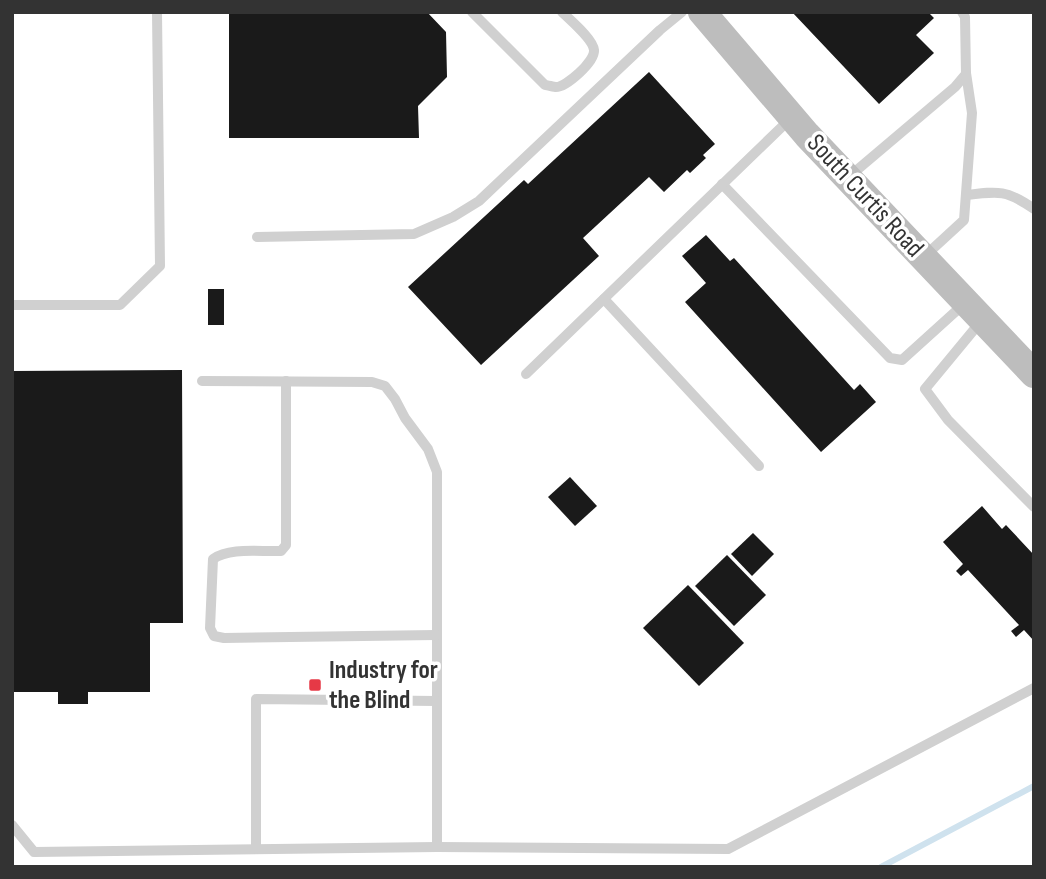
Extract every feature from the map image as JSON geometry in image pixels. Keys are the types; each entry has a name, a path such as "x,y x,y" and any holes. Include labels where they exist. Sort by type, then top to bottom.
{"street":[{"name":"South Curtis Road","path":"702,12 847,178 1034,374"}],"lane":[{"path":"12,305 120,304 160,266 157,12"},
{"path":"472,12 545,85 555,88 565,84 591,61 594,51 590,41 562,12"},
{"path":"257,237 414,234 453,217 479,201 682,12"},
{"path":"923,258 964,220 972,113 966,73 965,17 962,12"},
{"path":"847,178 956,87 966,73"},
{"path":"526,374 792,117"},
{"path":"722,184 890,358 902,360 974,311"},
{"path":"967,195 992,192 1013,194 1034,209"},
{"path":"604,299 759,466"},
{"path":"974,311 925,390 948,420 1034,507"},
{"path":"202,380 372,382 385,386 428,449 437,472 437,847"},
{"path":"286,380 286,545 281,551 229,552 213,559 210,628 214,636 436,635"},
{"path":"12,825 34,852 437,847 728,849 1034,688"},
{"path":"256,849 256,699 436,701"}],"building":[{"path":"229,12 427,12 446,32 447,77 418,106 419,138 229,138"},
{"path":"792,12 928,12 934,18 916,35 934,53 879,104"},
{"path":"649,72 715,144 703,155 706,158 690,173 687,170 664,192 649,177 583,238 599,256 481,365 408,287 524,180 528,184"},
{"path":"706,235 730,261 734,258 854,390 860,384 876,402 821,452 685,302 706,283 682,256"},
{"path":"208,289 224,289 224,325 208,325"},
{"path":"182,370 183,623 150,623 150,692 88,692 88,704 58,704 58,692 12,692 12,371"},
{"path":"570,477 597,506 575,526 548,497"},
{"path":"982,506 1002,529 1006,525 1034,555 1034,641 1024,630 1016,637 1011,631 1019,625 968,570 961,576 956,571 963,564 943,542"},
{"path":"753,533 774,554 752,576 731,554"},
{"path":"727,555 766,595 734,626 695,586"},
{"path":"688,585 744,643 699,686 643,628"}],"waterway":[{"path":"881,867 1034,786"}],"place":[{"name":"Industry for the Blind","path":"315,685"}]}
